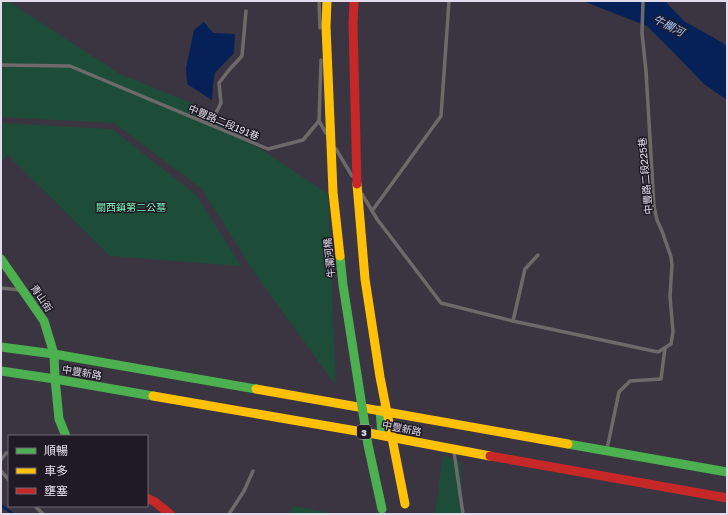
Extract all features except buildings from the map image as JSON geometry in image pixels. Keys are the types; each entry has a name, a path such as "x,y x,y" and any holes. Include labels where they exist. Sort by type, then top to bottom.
{"main road":[{"name":"牛瀾河橋","path":"326,1 334,192 343,285 368,444 382,509"},
{"path":"354,1 353,24 357,190 365,279 380,377 405,504"},
{"name":"青山街","path":"1,259 44,321 54,354 59,419 66,435"},
{"name":"中豐新路","path":"1,347 54,354 380,410 727,472"},
{"name":"中豐新路","path":"1,371 382,436 727,498"},
{"path":"380,410 382,436"},
{"path":"148,498 170,514"}],"lane":[{"path":"319,1 320,32"},
{"path":"372,211 441,116 449,1"},
{"name":"中豐路二段225巷","path":"607,451 620,392 630,381 661,379 665,348 671,344 673,338 670,296 672,265 671,257 657,220 654,206 646,71 642,33 643,1"},
{"path":"210,125 221,103 219,83 242,56 246,11"},
{"path":"321,56 319,121 377,219 441,303 512,321 658,352 665,348"},
{"name":"中豐路二段191巷","path":"1,65 70,66 268,149 303,140 319,121"},
{"path":"512,321 526,270 538,255"},
{"path":"1,288 23,291"},
{"path":"453,449 463,514"},
{"path":"1,460 6,453 8,453"},
{"path":"1,471 8,479"},
{"path":"229,514 244,491 253,471"}],"green space":[{"path":"1,1 8,1 120,74 191,103 328,194 336,386 252,269 202,189 114,123 1,117"},
{"name":"關西鎮第二公墓","path":"1,123 112,129 196,195 241,266 110,256 7,154 1,163"},
{"path":"443,455 461,462 463,514 435,514"},
{"path":"293,506 335,514 290,514"}],"water":[{"name":"牛欄河","path":"583,1 665,1 684,21 723,43 727,47 727,100 704,84 647,26"},
{"path":"204,22 213,33 235,34 234,53 215,73 212,100 187,84 186,68 194,30"}],"waterway":[{"path":"1,505 13,514"}],"traffic: fast":[{"path":"340,256 343,285 368,445 382,509"},
{"path":"1,259 44,321 54,354 59,419 66,435"},
{"path":"1,347 54,354 256,389"},
{"path":"1,371 153,396"},
{"path":"380,410 382,435"},
{"path":"568,444 727,472"}],"traffic: slow":[{"path":"327,1 326,26 333,192 340,256"},
{"path":"357,184 365,279 380,377 405,504"},
{"path":"256,389 568,444"},
{"path":"153,396 374,434 490,456"}],"traffic: jam":[{"path":"354,1 353,24 357,184"},
{"path":"490,456 727,498"},
{"path":"148,498 170,514"}]}
